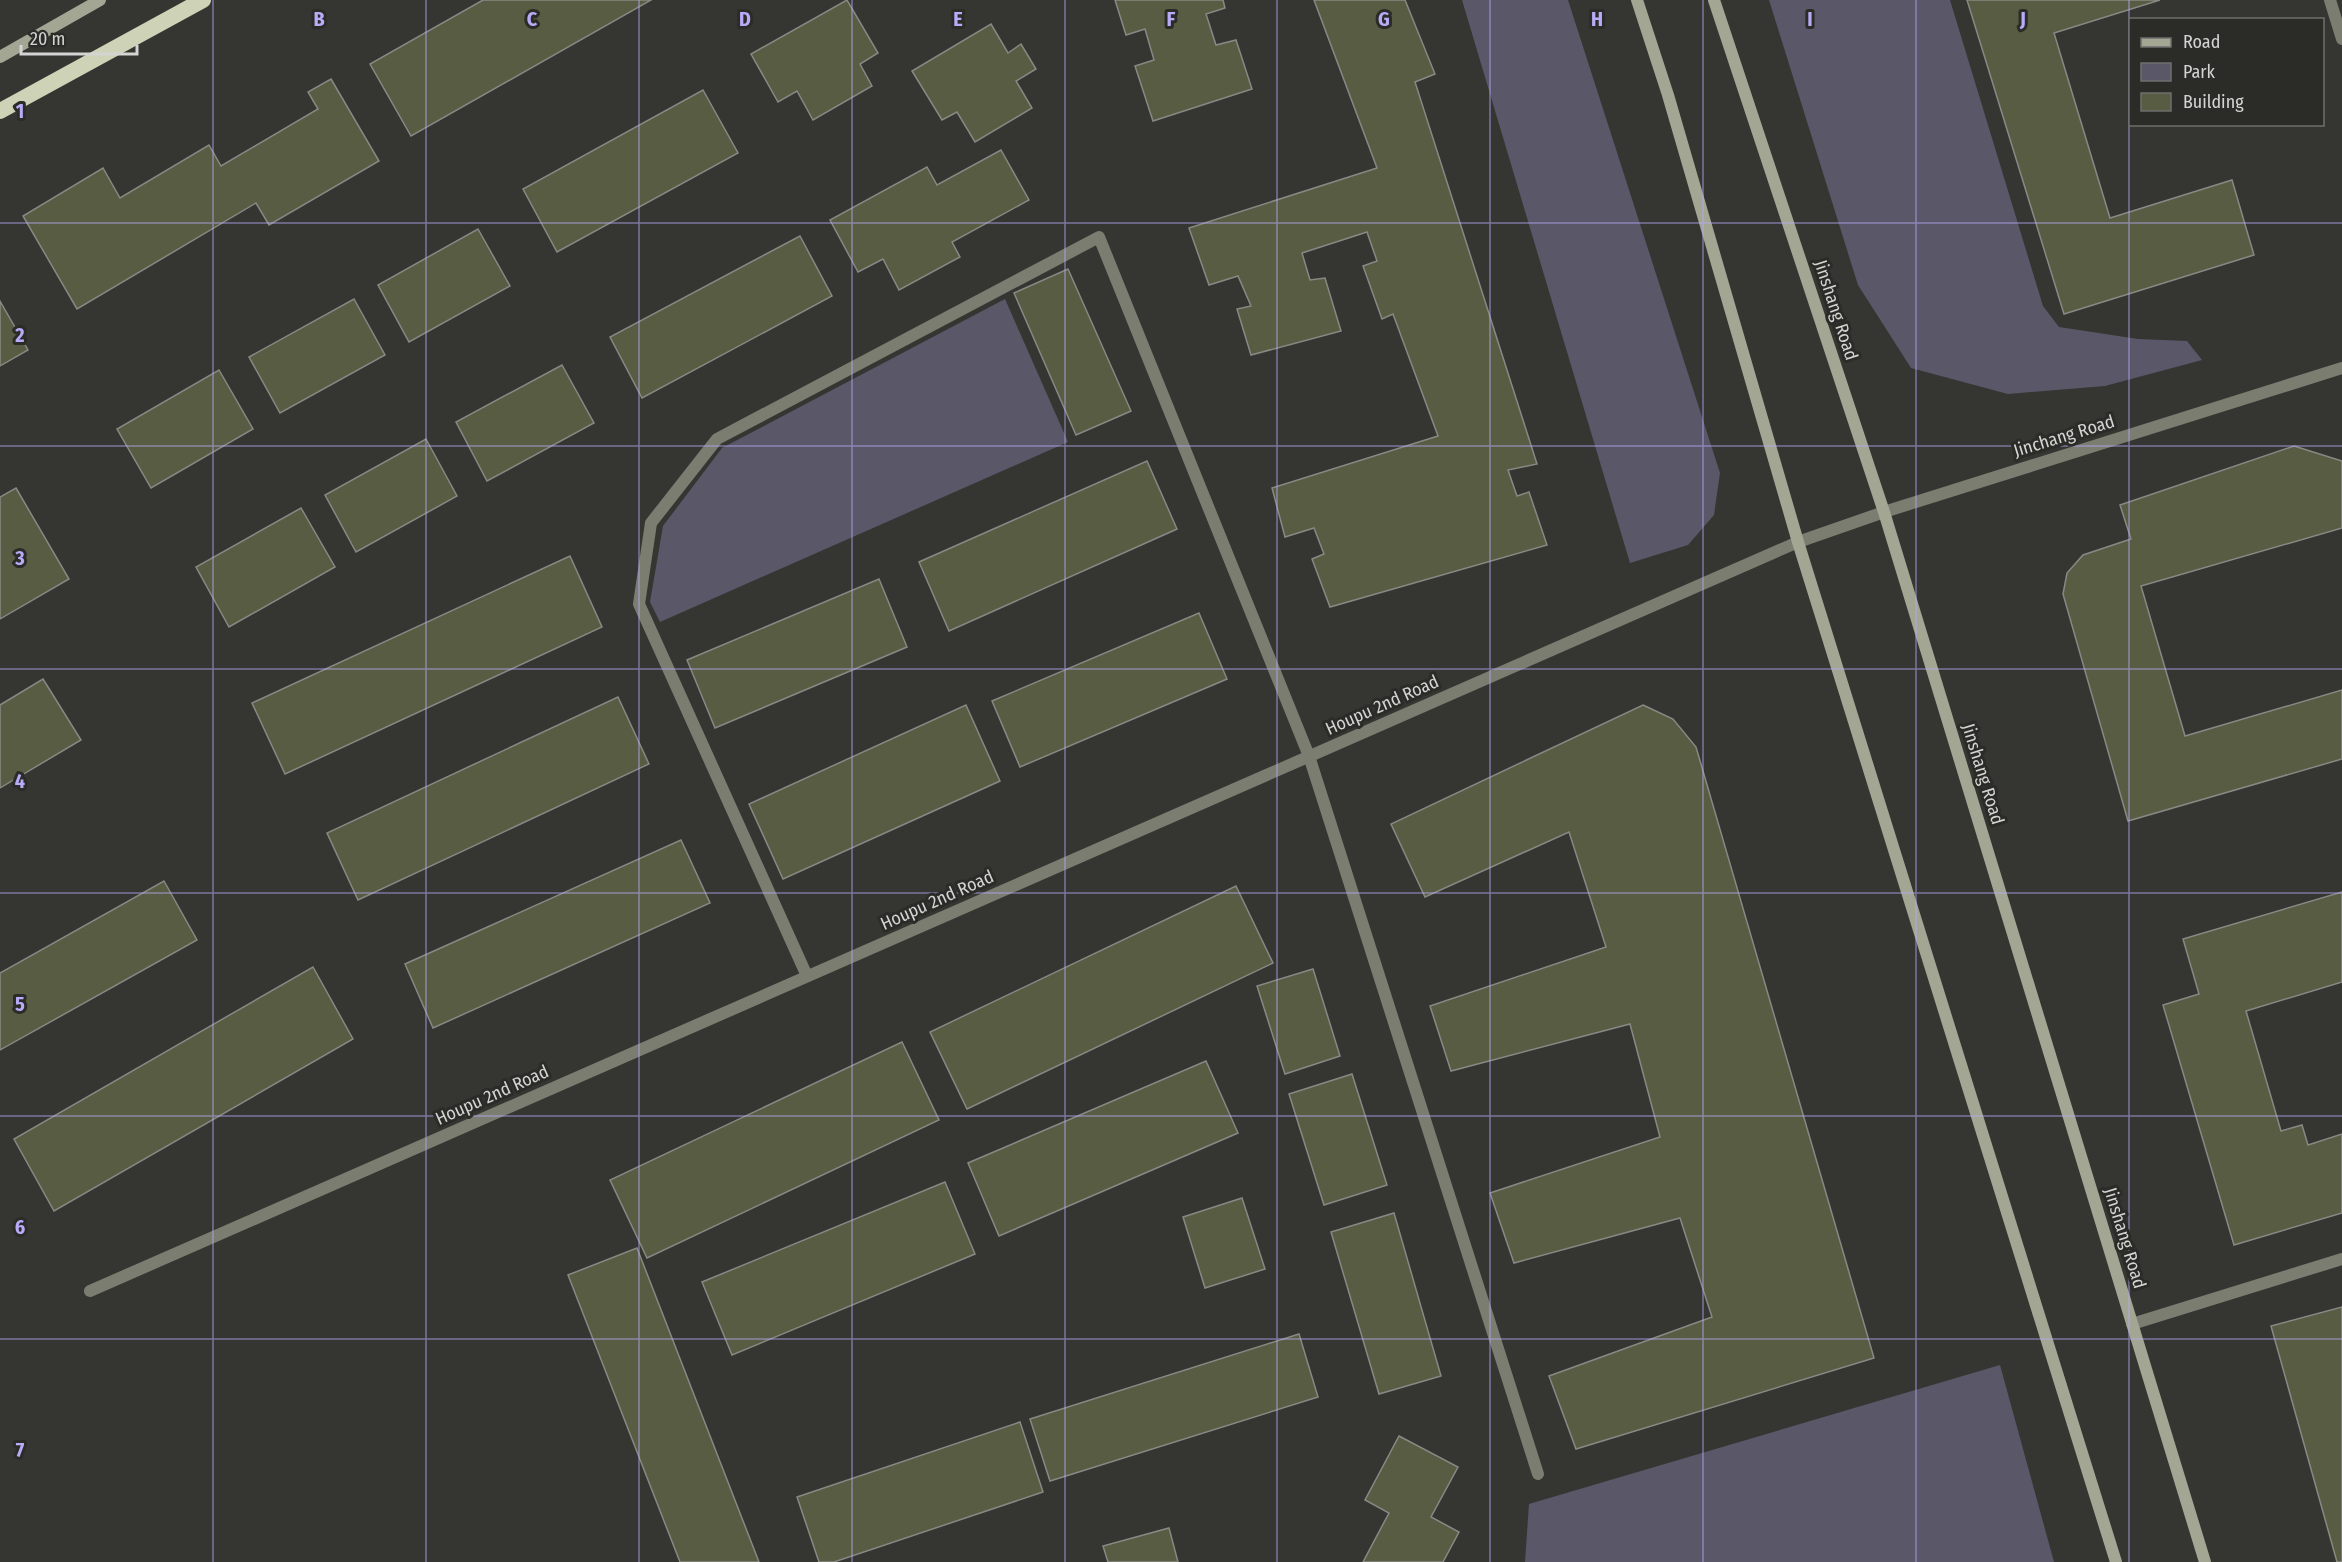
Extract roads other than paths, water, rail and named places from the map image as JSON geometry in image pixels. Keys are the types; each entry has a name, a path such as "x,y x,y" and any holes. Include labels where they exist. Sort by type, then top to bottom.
{"highway":[{"path":"0,111 203,0"}],"main road":[{"path":"0,57 100,0"},
{"path":"1638,0 1668,95 1798,542 2116,1562"},
{"name":"Jinshang Road","path":"1714,0 1884,512 2205,1562"}],"street":[{"path":"2330,0 2342,39"},
{"path":"807,976 639,604 651,523 717,439 1099,237 1310,756 1538,1474"},
{"name":"Jinchang Road","path":"1798,542 1884,512 2342,368"},
{"name":"Houpu 2nd Road","path":"90,1291 1798,542"},
{"path":"2132,1324 2342,1259"}]}
